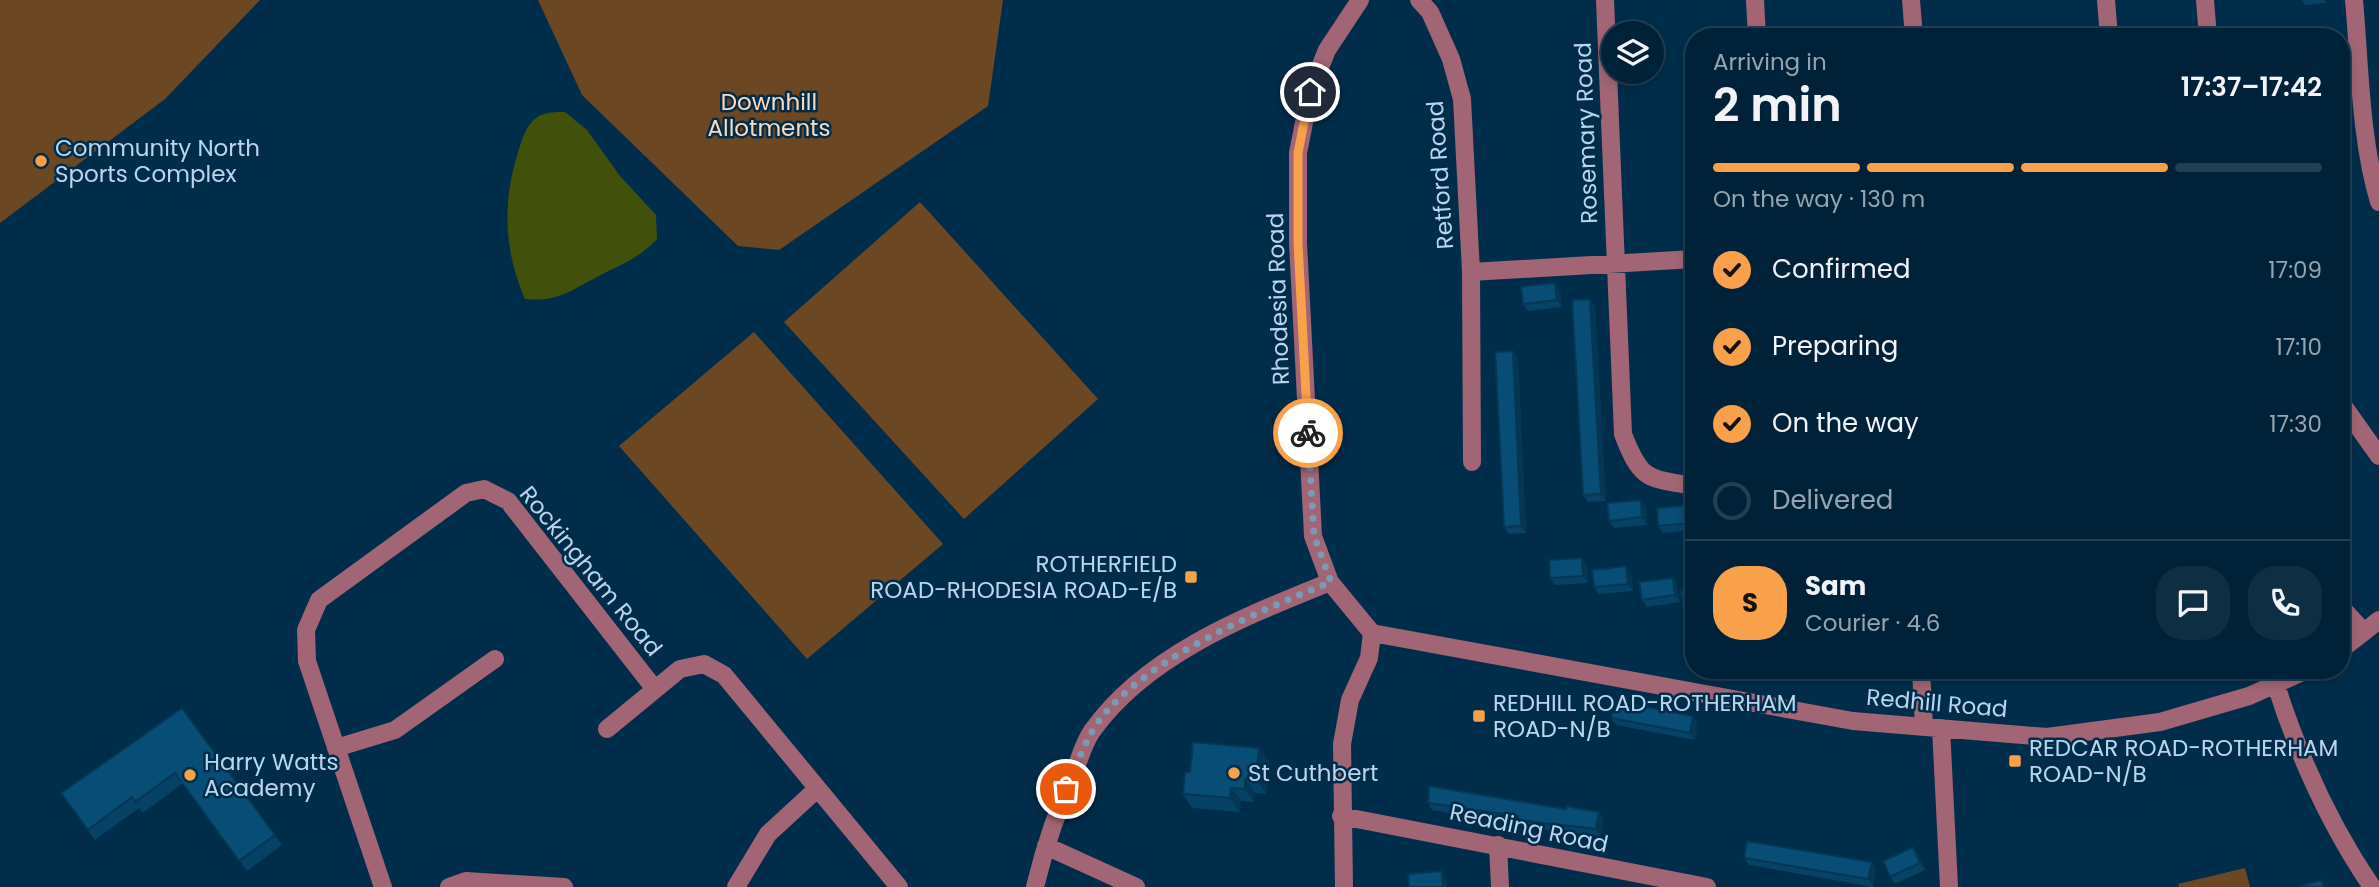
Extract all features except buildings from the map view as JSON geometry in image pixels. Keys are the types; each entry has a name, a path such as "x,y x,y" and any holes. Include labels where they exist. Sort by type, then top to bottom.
{"street":[{"name":"Rhodesia Road","path":"1360,0 1327,50 1310,92 1298,153 1298,243 1314,536 1331,582 1372,633"},
{"name":"Retford Road","path":"1419,0 1430,12 1451,59 1462,99 1471,272 1472,462"},
{"name":"Rosemary Road","path":"1605,0 1623,434 1633,461 1649,478 1685,484"},
{"path":"1755,0 1756,28"},
{"path":"1911,0 1913,28"},
{"path":"2106,0 2108,28"},
{"path":"2205,0 2207,28"},
{"path":"2354,0 2363,112 2373,181 2379,202"},
{"path":"1471,272 1685,260"},
{"path":"2350,415 2379,456"},
{"name":"Rockingham Road","path":"383,887 307,661 306,630 319,600 466,493 484,489 508,501 654,688"},
{"path":"1035,887 1046,846 1091,733 1118,699 1197,642 1271,606 1331,582"},
{"path":"2350,617 2364,632"},
{"path":"2350,643 2379,620"},
{"path":"1344,887 1342,744 1350,700 1369,658 1372,633"},
{"name":"Redhill Road","path":"1372,633 1853,721 2047,737 2160,722 2249,696 2287,679"},
{"path":"336,748 395,730 495,659"},
{"path":"607,729 680,669 704,664 724,675 899,887"},
{"path":"1923,679 1932,728 1949,887"},
{"path":"2276,684 2297,751 2317,794 2372,887"},
{"path":"736,887 768,834 817,789"},
{"name":"Reading Road","path":"1341,816 1498,845 1649,882 1707,887"},
{"path":"1498,845 1500,887"},
{"path":"1046,846 1136,887"},
{"path":"449,887 466,881 565,887"}],"green space":[{"name":"Community North Sports Complex","path":"0,0 260,0 165,99 0,223"},
{"name":"Downhill Allotments","path":"538,0 1003,0 988,106 779,250 738,246 582,95"},
{"path":"920,202 1098,399 964,519 784,322"},
{"path":"754,332 943,544 807,659 619,446"},
{"path":"2245,868 2250,887 2179,887 2178,884"}],"shaded area":[{"path":"565,112 587,130 620,176 656,215 657,239 636,257 571,291 545,299 525,299 509,245 508,208 513,171 523,137 531,123 542,115"}],"way so far":[{"path":"1066,789 1091,733 1118,699 1197,642 1271,606 1331,582 1314,536 1308,433"}],"place":[{"name":"Community North Sports Complex","path":"41,161"},
{"name":"ROTHERFIELD ROAD-RHODESIA ROAD-E/B","path":"1191,577"},
{"name":"REDHILL ROAD-ROTHERHAM ROAD-N/B","path":"1479,716"},
{"name":"REDCAR ROAD-ROTHERHAM ROAD-N/B","path":"2015,761"},
{"name":"St Cuthbert","path":"1234,773"},
{"name":"Harry Watts Academy","path":"190,775"}],"route":[{"path":"1308,433 1298,243 1298,153 1310,92"}]}
